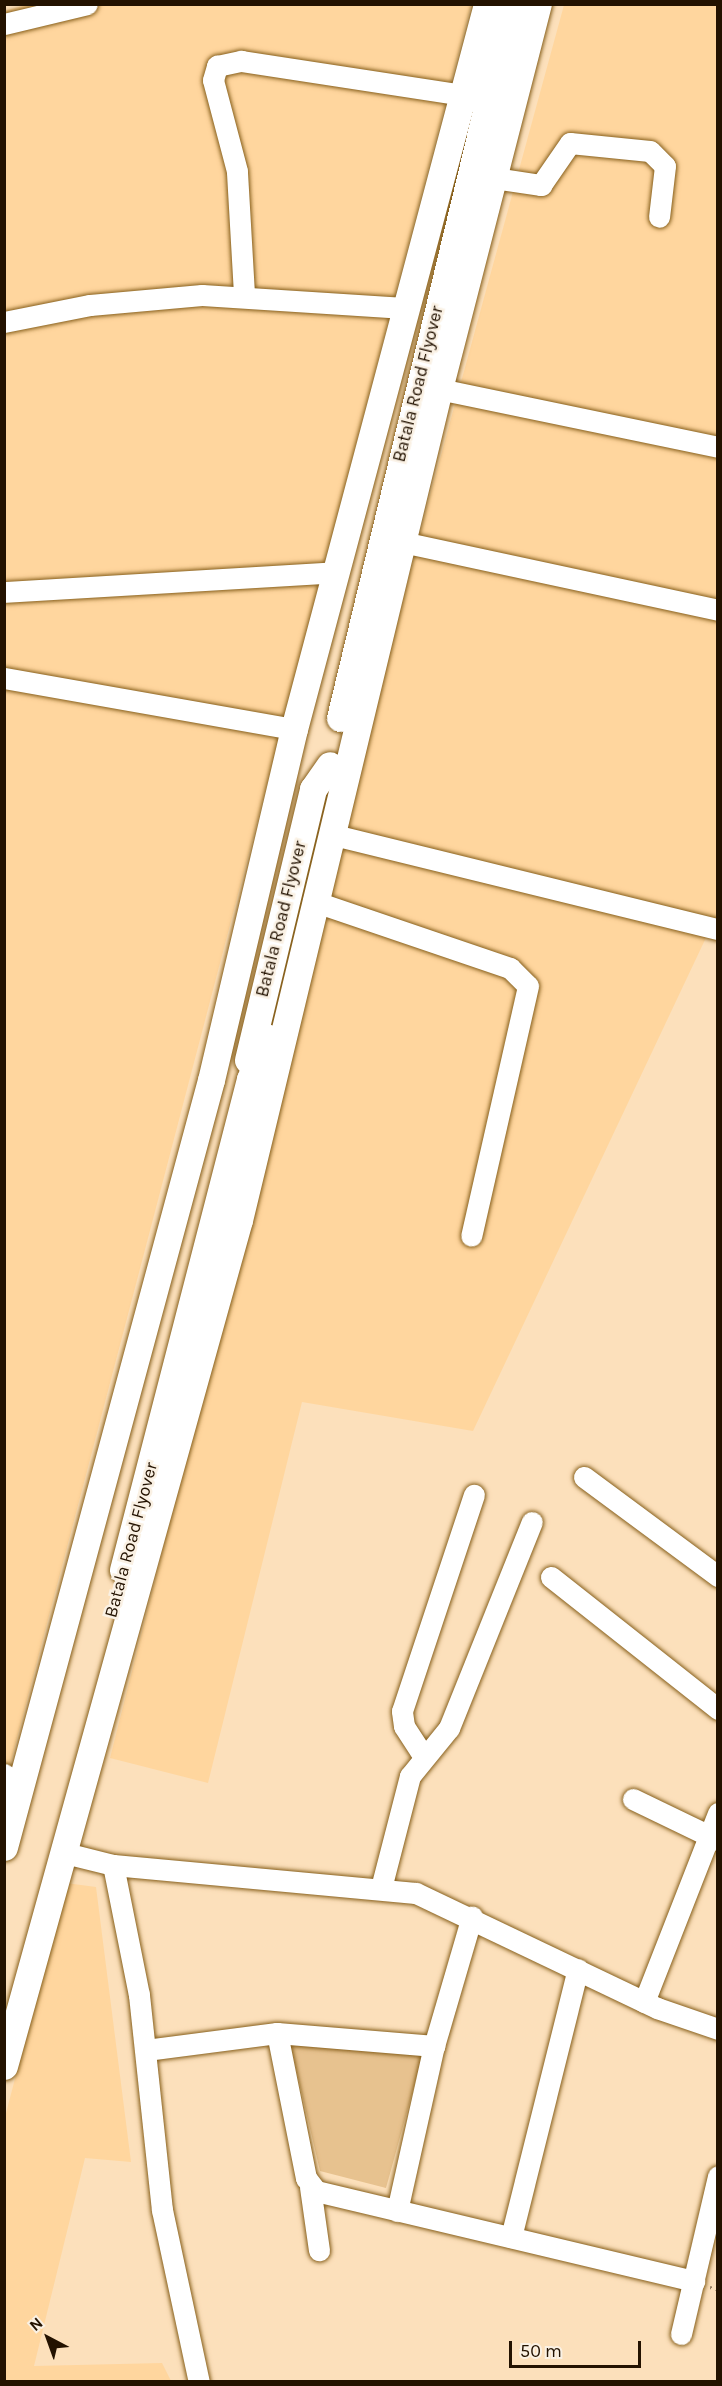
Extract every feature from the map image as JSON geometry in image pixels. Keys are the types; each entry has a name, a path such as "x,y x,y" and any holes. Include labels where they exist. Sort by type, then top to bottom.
{"main road":[{"path":"4,1847 12,1781 212,1080 294,729 487,4"},
{"name":"Batala Road Flyover","path":"4,1999 131,1540 250,1079 247,1054 310,800 330,765 512,4"},
{"path":"4,2066 239,1220 313,901 439,389 538,4"}],"street":[{"path":"4,24 87,4"},
{"path":"244,294 237,171 213,80 217,66 242,61 463,95"},
{"path":"494,178 541,185 570,143 650,151 666,166 659,218"},
{"path":"4,322 90,305 244,294 405,308"},
{"path":"439,389 717,447"},
{"path":"402,542 717,610"},
{"path":"5,591 337,572"},
{"path":"4,678 294,729"},
{"path":"330,834 717,929"},
{"path":"313,901 510,968 528,986 471,1236"},
{"path":"584,1477 717,1576"},
{"path":"424,1757 404,1726 402,1711 474,1495"},
{"path":"381,1888 410,1776 449,1728 532,1522"},
{"path":"551,1577 717,1709"},
{"path":"633,1799 713,1838"},
{"path":"644,2002 713,1838 717,1813"},
{"path":"65,1853 113,1865 416,1893 472,1916 644,2002 717,2030"},
{"path":"113,1865 146,2050 162,2210 199,2382"},
{"path":"398,2211 434,2046 472,1916"},
{"path":"511,2237 578,1969"},
{"path":"146,2050 277,2033 434,2046"},
{"path":"277,2033 310,2187 319,2250"},
{"path":"681,2334 717,2176"},
{"path":"310,2187 398,2211 694,2281"}],"shaded area":[{"path":"29,4 471,5 5,1784 4,11"},
{"path":"564,5 717,5 717,926 712,925 473,1431 302,1402 208,1783 110,1758 425,514"},
{"path":"66,1883 96,1887 131,2162 85,2158 34,2366 162,2363 171,2381 5,2382 5,2117"},
{"path":"287,2030 427,2039 386,2188 320,2171"}]}
